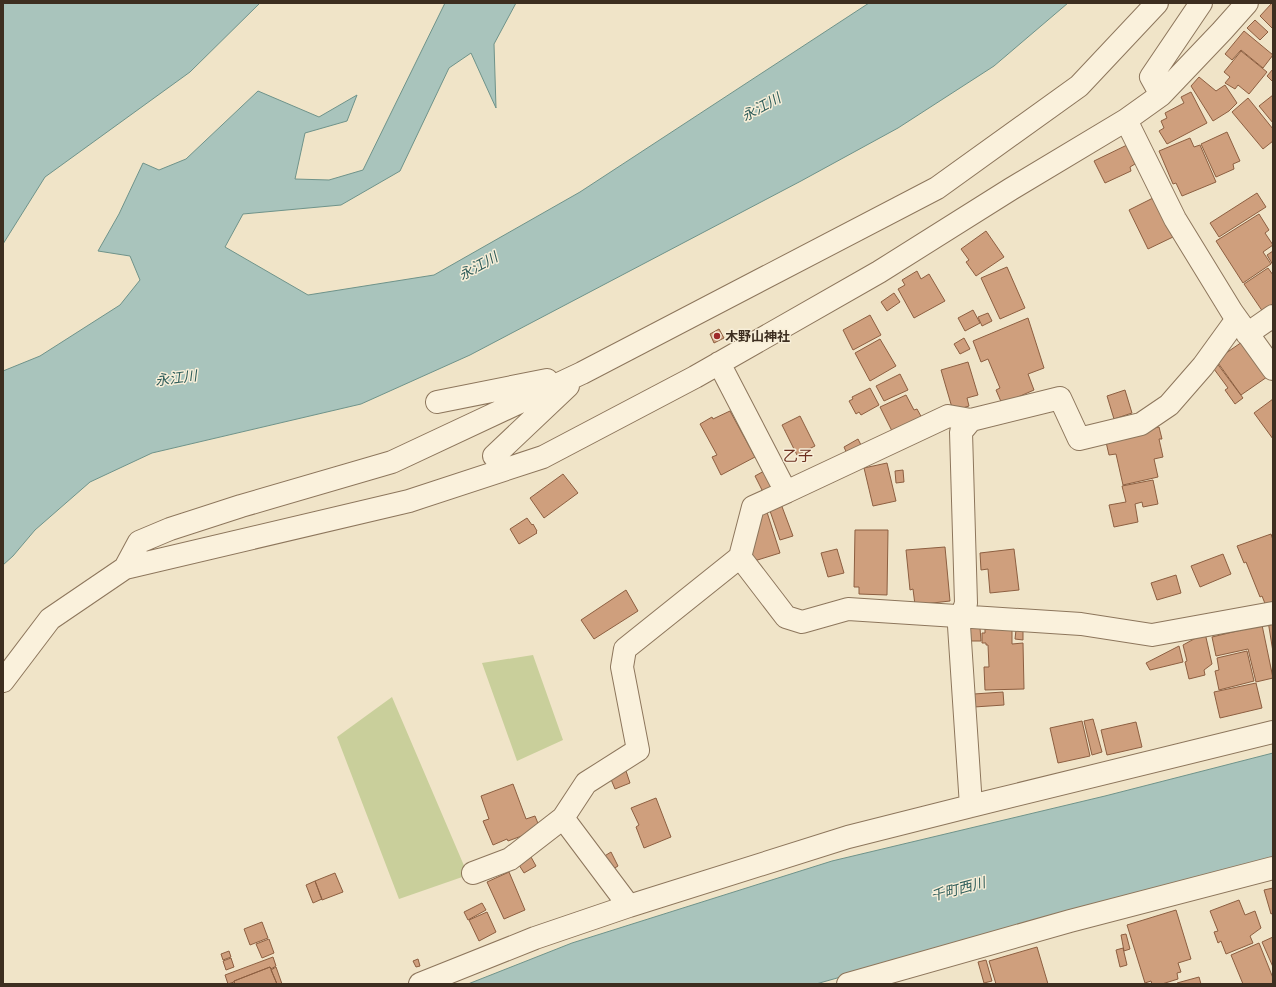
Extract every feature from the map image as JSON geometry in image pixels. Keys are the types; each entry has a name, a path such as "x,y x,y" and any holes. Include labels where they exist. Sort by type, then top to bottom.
{"street":[{"path":"125,568 139,542 170,529 240,506 392,462 582,373 937,188 1078,86 1158,3"},
{"path":"1161,95 1151,77 1201,3"},
{"path":"3,681 50,619 125,568 409,501 543,457 719,363 879,272 1011,189 1126,120 1161,95 1247,3"},
{"path":"1126,120 1175,218 1242,327 1273,369"},
{"path":"473,873 510,858 563,818 586,783 638,750 622,667 625,649 740,557 753,508 948,416 972,420 1060,398 1079,439 1141,424 1169,405 1203,366 1242,327 1273,316"},
{"path":"719,363 786,492"},
{"path":"437,402 582,373"},
{"path":"494,456 582,373"},
{"path":"971,806 959,626 966,603 961,432 972,420"},
{"path":"740,557 786,617 802,622 848,609 1081,624 1152,635 1273,613"},
{"path":"420,984 536,938 629,906 848,837 1273,732"},
{"path":"563,818 629,906"},
{"path":"848,984 1070,921 1273,868"}],"green space":[{"path":"533,655 563,740 517,761 482,663"},
{"path":"392,697 468,875 399,899 337,737"}],"water":[{"path":"3,3 260,3 190,72 45,177 3,244"},
{"name":"永江川","path":"445,3 516,3 494,44 496,108 471,53 449,68 400,171 341,205 243,214 225,247 308,295 434,275 580,192 869,3 1068,3 994,66 898,128 801,181 470,355 361,404 152,453 90,482 35,530 13,556 3,565 3,371 40,356 120,305 140,280 130,256 98,251 119,214 143,163 159,170 186,159 258,91 319,117 357,95 347,121 305,133 295,179 329,180 363,170"},
{"name":"千町西川","path":"1273,753 1273,857 1087,907 816,984 468,984 572,943 832,861 1105,796"}],"building":[{"path":"1272,3 1273,27 1272,28 1260,16"},
{"path":"1255,20 1268,32 1260,40 1247,28"},
{"path":"1244,31 1273,55 1263,68 1241,50 1232,60 1225,54"},
{"path":"1241,51 1267,72 1249,94 1238,85 1235,89 1225,83 1230,77 1224,72"},
{"path":"1273,69 1273,82 1267,76"},
{"path":"1199,77 1216,91 1225,85 1237,103 1229,111 1213,121 1191,86"},
{"path":"1191,92 1207,123 1167,144 1159,131 1164,128 1161,121 1167,118 1165,113 1184,103 1181,97"},
{"path":"1273,95 1273,123 1259,106"},
{"path":"1248,98 1273,129 1273,141 1263,149 1232,112"},
{"path":"1227,132 1240,161 1233,164 1234,169 1216,177 1201,144"},
{"path":"1190,138 1194,147 1200,145 1216,182 1182,196 1176,183 1173,184 1159,151"},
{"path":"1127,145 1135,164 1130,167 1131,171 1105,183 1094,161"},
{"path":"1257,193 1266,207 1219,237 1210,223"},
{"path":"1153,198 1173,237 1148,249 1129,210"},
{"path":"1259,214 1269,230 1265,233 1273,245 1263,252 1271,264 1243,283 1216,241"},
{"path":"986,231 1004,257 976,276 966,262 969,260 961,249"},
{"path":"1273,251 1273,265 1267,255"},
{"path":"1007,267 1025,308 1000,319 981,278"},
{"path":"1268,268 1273,275 1273,305 1263,312 1244,284"},
{"path":"917,271 921,279 929,274 945,301 914,318 898,289 905,285 902,280"},
{"path":"894,293 900,302 887,311 881,302"},
{"path":"973,310 980,323 965,331 958,318"},
{"path":"988,313 992,321 982,326 978,317"},
{"path":"870,315 881,335 853,350 843,330"},
{"path":"1028,318 1044,368 1028,374 1034,390 1002,404 996,390 1000,388 988,359 981,362 973,341"},
{"name":"木野山神社","path":"719,329 724,338 714,343 710,334"},
{"path":"964,338 970,349 960,354 954,344"},
{"path":"880,339 896,366 870,381 855,353"},
{"path":"1242,342 1267,377 1241,395 1216,360"},
{"path":"968,362 978,395 967,398 969,406 953,411 941,370"},
{"path":"1216,362 1243,398 1235,404 1225,390 1228,388 1211,365"},
{"path":"900,374 908,390 884,401 876,386"},
{"path":"870,388 879,405 861,415 859,412 856,414 849,401 853,399 852,397"},
{"path":"1125,390 1132,413 1114,419 1107,396"},
{"path":"906,395 914,410 917,409 922,418 893,433 880,407"},
{"path":"1273,399 1273,439 1254,413"},
{"path":"730,411 755,457 721,475 712,457 717,455 700,424 712,417 713,419"},
{"path":"800,416 815,446 797,455 782,425"},
{"path":"1159,427 1162,439 1159,439 1163,457 1154,459 1158,477 1123,485 1116,454 1109,455 1106,442 1118,436"},
{"path":"858,439 863,449 848,456 844,447"},
{"path":"887,463 896,501 873,506 864,468"},
{"path":"766,470 775,487 763,492 755,476"},
{"path":"903,470 904,482 896,483 895,471"},
{"path":"563,474 578,493 544,518 530,498"},
{"path":"1153,480 1158,504 1143,507 1142,502 1135,504 1138,522 1114,527 1109,505 1126,502 1122,486"},
{"path":"781,504 793,536 780,540 769,508"},
{"path":"766,509 780,553 751,562 756,519"},
{"path":"527,518 532,525 533,524 537,533 519,544 510,529"},
{"path":"855,530 888,530 887,595 859,594 859,587 854,587"},
{"path":"1271,534 1273,540 1273,603 1266,606 1262,596 1260,597 1246,562 1244,563 1237,546"},
{"path":"945,547 950,601 915,605 913,589 910,590 906,550"},
{"path":"837,549 844,573 828,577 821,553"},
{"path":"1014,549 1019,590 990,593 988,569 981,570 980,553"},
{"path":"1223,554 1231,574 1200,587 1191,566"},
{"path":"1176,575 1181,593 1157,600 1151,583"},
{"path":"626,590 638,611 594,639 581,620"},
{"path":"1273,620 1273,652 1268,621"},
{"path":"1262,625 1273,678 1256,682 1248,649 1216,656 1212,637"},
{"path":"968,628 980,628 981,641 968,641"},
{"path":"985,629 1012,629 1012,644 1023,643 1024,689 985,690 984,667 989,667 988,645 986,645 986,643 982,643 982,633 985,633"},
{"path":"1016,630 1023,630 1023,640 1015,639"},
{"path":"1205,633 1212,664 1204,670 1205,675 1189,679 1183,645"},
{"path":"1179,646 1183,662 1150,670 1146,663"},
{"path":"1247,651 1254,681 1219,690 1215,671 1219,670 1217,658"},
{"path":"1256,683 1262,708 1220,718 1214,692"},
{"path":"1003,692 1004,705 974,707 974,694"},
{"path":"1093,719 1102,752 1092,755 1084,721"},
{"path":"1082,721 1090,756 1058,763 1050,728"},
{"path":"1136,722 1142,747 1107,755 1101,730"},
{"path":"626,771 630,783 615,789 610,777"},
{"path":"513,784 526,819 535,816 541,831 508,841 507,839 493,845 483,821 489,819 481,796"},
{"path":"656,798 671,837 644,848 636,827 639,825 631,808"},
{"path":"611,852 618,866 610,871 603,857"},
{"path":"531,857 536,866 524,873 519,865"},
{"path":"509,872 525,910 504,919 487,882"},
{"path":"335,873 343,892 322,900 315,881"},
{"path":"315,881 322,899 313,903 306,885"},
{"path":"1273,888 1273,913 1271,914 1264,890"},
{"path":"1239,900 1245,915 1255,911 1261,928 1250,936 1253,943 1226,954 1221,941 1218,943 1214,932 1218,931 1210,911"},
{"path":"482,903 486,910 468,920 464,912"},
{"path":"1176,910 1191,959 1178,963 1181,972 1177,973 1178,979 1162,984 1152,984 1151,981 1145,983 1127,925"},
{"path":"487,912 496,932 479,941 469,920"},
{"path":"262,922 268,938 250,945 244,929"},
{"path":"1126,934 1130,949 1124,951 1121,935"},
{"path":"1273,937 1273,967 1262,942"},
{"path":"269,939 274,953 262,958 256,944"},
{"path":"1259,943 1273,978 1273,984 1243,984 1231,955"},
{"path":"1037,947 1048,984 996,984 989,961"},
{"path":"1123,948 1127,965 1120,967 1116,950"},
{"path":"229,951 231,957 223,960 221,954"},
{"path":"273,957 276,966 271,969 270,967 228,984 225,975"},
{"path":"231,958 234,967 226,970 223,961"},
{"path":"418,959 420,966 416,967 413,961"},
{"path":"986,960 992,981 984,983 978,962"},
{"path":"270,967 277,984 235,984 234,981"},
{"path":"276,967 282,984 277,984 271,970"},
{"path":"1199,977 1201,984 1177,983"}],"place":[{"name":"木野山神社","path":"717,336"}],"district":[{"name":"乙子","path":"798,456"}]}
